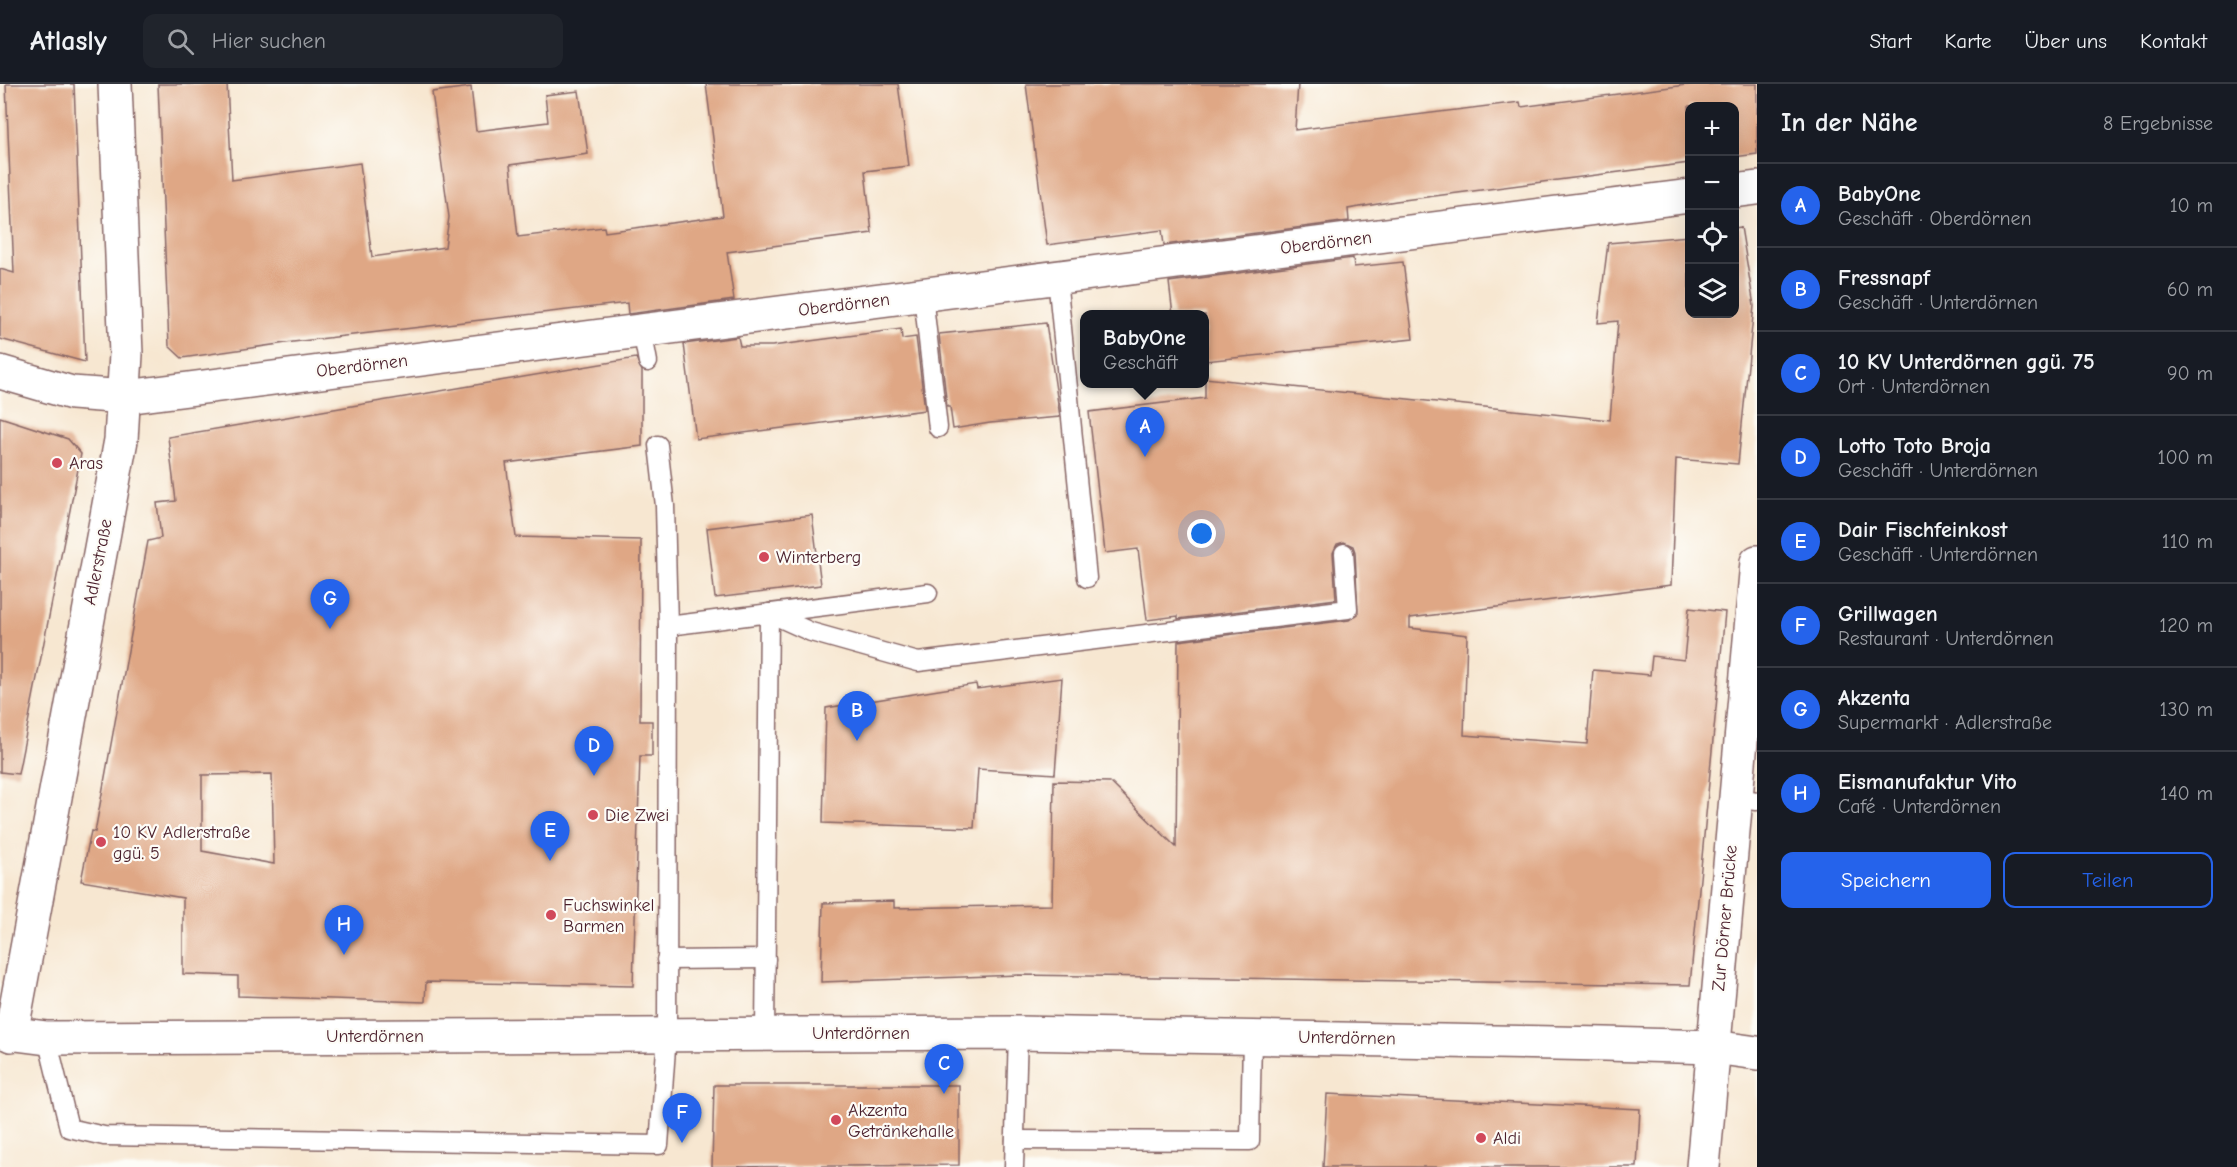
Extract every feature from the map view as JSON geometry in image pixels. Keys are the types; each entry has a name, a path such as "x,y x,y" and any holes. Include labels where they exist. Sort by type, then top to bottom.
{"street":[{"name":"Adlerstraße","path":"6,1034 121,440 126,397 115,84"},
{"path":"1739,190 1757,188"},
{"name":"Oberdörnen","path":"0,372 72,393 126,397 1685,197"},
{"name":"Zur Dörner Brücke","path":"1703,1167 1714,1047 1746,799 1757,562"},
{"name":"Unterdörnen","path":"6,1034 47,1038 1018,1033 1714,1047 1757,1053"}],"lane":[{"path":"1057,278 1087,578"},
{"path":"923,295 938,428"},
{"path":"642,330 648,362"},
{"path":"47,1038 69,1128 104,1136 659,1145 667,1035 668,626 665,506 658,445"},
{"path":"769,613 811,632 918,662 1348,609 1344,553"},
{"path":"668,626 928,593"},
{"path":"765,1033 769,613"},
{"path":"666,960 765,959"},
{"path":"1014,1167 1018,1033"},
{"path":"1015,1140 1250,1141 1252,1037"}],"building":[{"path":"6,84 74,84 85,362 0,339 0,269 14,273"},
{"path":"158,84 227,84 232,180 360,163 372,257 445,247 449,217 432,92 471,87 476,131 548,122 545,95 579,91 588,154 510,165 518,237 604,227 605,232 723,216 706,84 898,84 909,166 865,171 872,233 727,252 734,300 628,314 627,303 293,342 182,358 169,346"},
{"path":"1026,84 1298,84 1295,130 1520,102 1521,107 1693,84 1757,84 1757,154 1739,156 1739,102 1685,102 1685,164 1396,201 1348,209 1349,221 1164,245 1162,230 1047,245"},
{"path":"1739,227 1741,227 1754,306 1738,464 1676,459 1671,585 1410,618 1410,628 1467,635 1464,735 1587,744 1593,670 1650,675 1652,656 1684,660 1689,608 1725,612 1690,985 1019,975 821,982 823,903 894,901 894,908 1052,905 1054,781 1110,782 1176,847 1178,641 1349,620 1358,614 1355,552 1353,546 1344,542 1337,544 1333,553 1336,599 1178,619 1178,616 1147,620 1138,549 1105,553 1089,412 1205,398 1205,388 1209,388 1209,378 1610,420 1618,321 1598,323 1608,243 1685,236 1685,318 1739,318"},
{"path":"1353,258 1354,267 1403,262 1413,339 1209,361 1209,310 1172,310 1169,282"},
{"path":"1046,323 1060,417 990,423 953,429 950,407 947,407 939,334"},
{"path":"901,329 902,339 916,337 925,410 696,439 684,344 738,337 740,346 772,346"},
{"path":"636,358 642,371 642,446 506,463 516,537 641,540 640,721 652,721 652,756 640,756 633,986 426,982 425,1002 238,996 238,976 183,974 183,898 81,881 91,831 95,832 148,541 161,538 157,503 176,501 168,437","holes":["272,774 274,864 202,851 202,775"]},
{"path":"0,417 68,439 81,454 18,774 0,772"},
{"name":"Winterberg","path":"812,515 821,585 715,598 707,528"},
{"path":"1062,678 1055,774 978,769 974,828 823,823 826,708 976,684 977,689"},
{"name":"Akzenta Getränkehalle","path":"714,1085 959,1085 959,1165 712,1167"},
{"name":"Aldi","path":"1327,1094 1640,1109 1637,1167 1323,1167"}],"place":[{"name":"BabyOne","path":"1145,457"},
{"name":"Aras","path":"57,463"},
{"name":"Winterberg","path":"764,557"},
{"name":"Akzenta","path":"330,629"},
{"name":"Fressnapf","path":"857,741"},
{"name":"Lotto Toto Broja","path":"594,776"},
{"name":"Die Zwei","path":"593,815"},
{"name":"10 KV Adlerstraße ggü. 5","path":"101,842"},
{"name":"Dair Fischfeinkost","path":"550,861"},
{"name":"Fuchswinkel Barmen","path":"551,915"},
{"name":"Eismanufaktur Vito","path":"344,955"},
{"name":"10 KV Unterdörnen ggü. 75","path":"944,1094"},
{"name":"Akzenta Getränkehalle","path":"836,1120"},
{"name":"Aldi","path":"1481,1138"},
{"name":"Grillwagen","path":"682,1143"}]}
